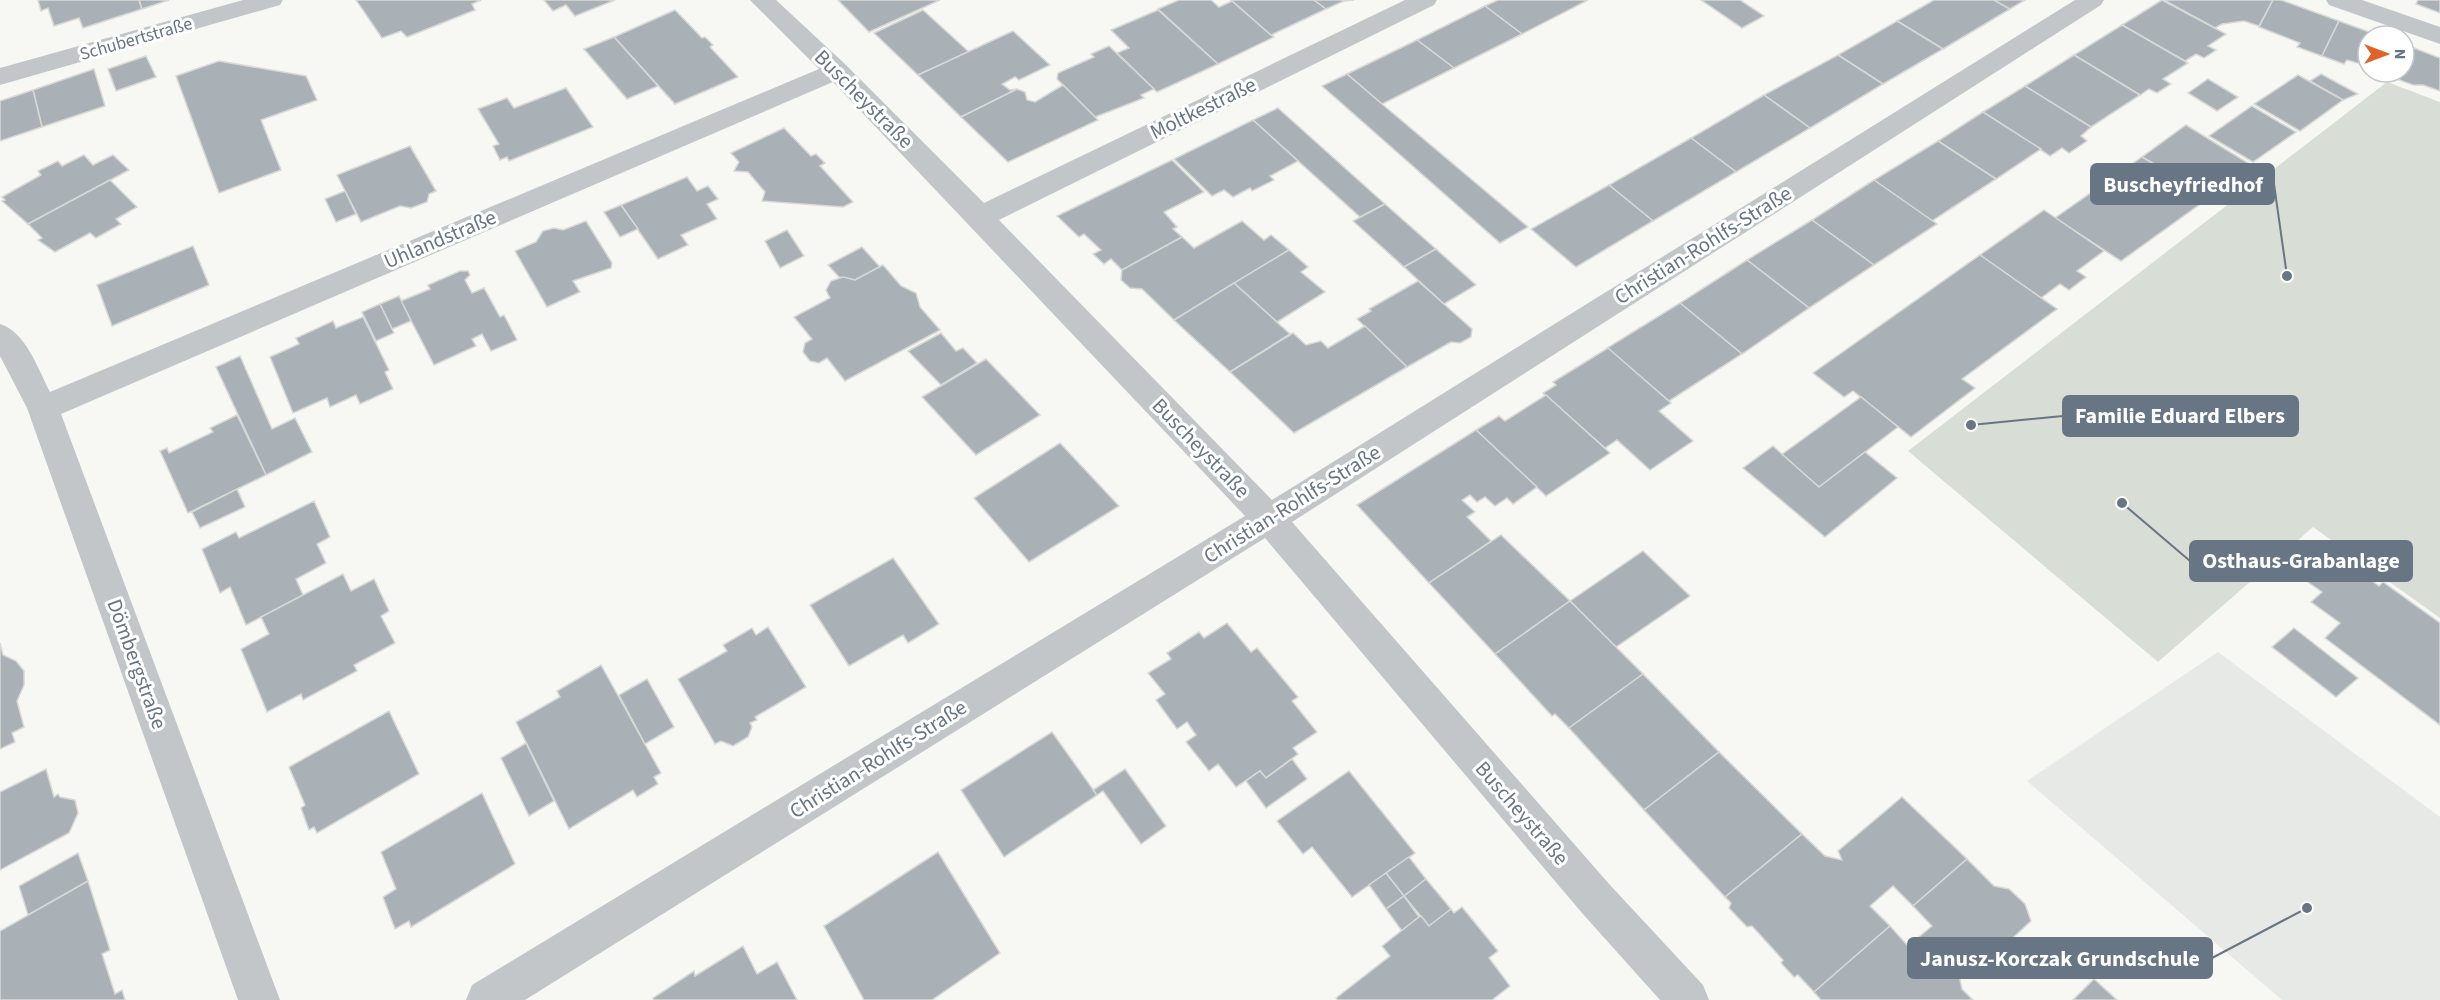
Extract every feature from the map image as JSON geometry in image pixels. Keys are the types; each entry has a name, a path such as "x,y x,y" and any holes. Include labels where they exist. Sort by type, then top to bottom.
{"street":[{"name":"Schubertstraße","path":"0,77 271,0"},
{"name":"Moltkestraße","path":"980,217 1425,0"},
{"name":"Christian-Rohlfs-Straße","path":"487,1000 1269,519 2092,0"},
{"path":"2338,0 2440,36"},
{"name":"Buscheystraße","path":"765,1 980,217 1269,519 1596,898 1688,1000"},
{"name":"Uhlandstraße","path":"43,408 837,71"},
{"name":"Dömbergstraße","path":"0,335 14,352 43,408 259,1000"}],"shaded area":[{"path":"2384,84 2392,84 2440,102 2440,618 2313,527 2158,662 1908,451"},
{"path":"2218,652 2440,817 2440,1000 2282,1000 2027,781"}],"building":[{"path":"38,0 139,0 142,9 83,28 79,18 54,26 48,8 41,11"},
{"path":"139,0 169,0 142,9"},
{"path":"356,0 481,0 472,4 475,10 407,37 401,31 382,38"},
{"path":"544,0 615,0 575,16 566,5 553,11"},
{"path":"838,0 940,0 869,32"},
{"path":"1179,0 1211,0 1219,7 1232,1 1274,37 1218,64 1158,9"},
{"path":"1231,0 1314,0 1326,9 1271,35"},
{"path":"1314,0 1354,0 1344,1 1326,9"},
{"path":"1498,0 1588,0 1522,34 1485,6"},
{"path":"1701,0 1740,0 1764,16 1742,28"},
{"path":"1934,0 1994,0 2010,9 1943,49 1897,21"},
{"path":"1994,0 2025,0 2010,9"},
{"path":"2162,0 2226,34 2208,46 2216,50 2204,58 2196,54 2185,61 2122,25"},
{"path":"2164,0 2273,0 2259,26 2244,21 2222,24 2215,28"},
{"path":"2273,0 2281,0 2339,21 2322,56 2297,47 2300,43 2259,27"},
{"path":"2418,0 2440,0 2440,13 2416,4"},
{"path":"1485,6 1522,34 1454,68 1417,40"},
{"path":"675,10 702,38 705,37 713,45 710,47 738,77 675,104 614,37"},
{"path":"923,10 969,52 918,75 874,33"},
{"path":"1158,10 1218,64 1157,92 1117,53 1129,48 1111,30"},
{"path":"1897,21 1943,49 1883,84 1838,55"},
{"path":"2339,21 2356,27 2356,63 2347,60 2344,64 2322,56"},
{"path":"2122,25 2188,63 2163,79 2171,84 2157,93 2149,89 2140,95 2074,55"},
{"path":"1013,31 1050,65 1019,80 1015,77 1002,84 1010,90 1017,89 961,117 918,75"},
{"path":"614,37 658,86 627,99 584,49"},
{"path":"1417,40 1454,68 1382,104 1347,74"},
{"path":"1109,46 1154,89 1141,95 1144,98 1095,117 1057,79 1058,73 1094,57 1091,54"},
{"path":"2416,49 2440,58 2440,91 2423,85 2410,84 2416,84"},
{"path":"1838,55 1883,84 1810,128 1764,95"},
{"path":"2074,55 2140,95 2091,127 2025,86"},
{"path":"146,56 156,77 116,91 108,69"},
{"path":"219,61 306,76 317,100 261,120 281,170 219,193 176,76"},
{"path":"94,69 105,106 42,127 33,90"},
{"path":"1347,74 1528,227 1500,243 1322,86"},
{"path":"2321,74 2358,94 2343,100 2310,81"},
{"path":"2298,75 2343,100 2300,131 2254,104"},
{"path":"2208,79 2238,97 2217,111 2188,93"},
{"path":"1063,85 1098,120 1008,162 961,117 1017,89 1025,92 1027,100 1035,102"},
{"path":"2025,86 2091,127 2081,136 2087,141 2069,153 2062,148 2050,156 1983,112"},
{"path":"566,88 593,127 509,161 507,157 500,160 493,146 499,144 478,109 507,98 514,108"},
{"path":"33,90 42,127 0,141 0,101"},
{"path":"1764,95 1810,128 1736,172 1691,138"},
{"path":"2252,106 2296,132 2253,162 2209,136"},
{"path":"1278,108 1385,204 1360,217 1253,120"},
{"path":"1983,112 2041,149 1996,179 1938,141"},
{"path":"1253,120 1298,161 1270,176 1274,180 1252,191 1250,188 1233,197 1224,190 1212,196 1174,159"},
{"path":"2186,125 2248,163 2205,195 2142,157"},
{"path":"784,128 811,156 816,154 825,163 820,166 853,202 843,207 762,201 765,192 748,172 734,171 739,162 731,153"},
{"path":"1691,138 1736,172 1653,221 1609,185"},
{"path":"1938,141 1996,179 1932,221 1874,180"},
{"path":"410,146 436,191 429,194 427,202 411,208 400,206 361,222 337,175"},
{"path":"84,155 93,165 113,155 129,170 28,224 2,201 5,200 2,197 41,175 38,171 58,161 62,166"},
{"path":"2142,157 2210,197 2121,261 2055,218"},
{"path":"1172,160 1204,192 1164,212 1177,227 1173,229 1182,237 1122,270 1111,259 1104,264 1093,254 1101,250 1084,234 1079,237 1057,216"},
{"path":"687,177 697,191 708,186 718,199 707,204 717,219 681,235 688,245 658,259 621,205"},
{"path":"110,180 137,207 116,219 121,224 96,238 90,233 55,252 38,240 42,238 28,224"},
{"path":"1874,180 1937,224 1874,265 1812,220"},
{"path":"1609,185 1653,221 1576,267 1531,229"},
{"path":"345,191 356,214 336,222 325,199"},
{"path":"1385,204 1436,249 1404,267 1353,221"},
{"path":"621,205 638,229 620,237 604,212"},
{"path":"2044,210 2104,251 2077,271 2086,277 2069,290 2060,284 2041,298 1980,255"},
{"path":"1812,220 1874,265 1809,308 1747,260"},
{"path":"586,221 612,263 611,268 573,281 580,292 547,307 515,251 536,242 543,231 554,228 563,230"},
{"path":"1242,221 1264,240 1271,235 1289,250 1174,320 1142,289 1130,288 1121,280 1122,270 1182,237 1194,248"},
{"path":"787,230 804,256 780,268 765,241"},
{"path":"193,246 209,285 112,326 97,285"},
{"path":"862,247 880,267 855,280 839,277 828,265"},
{"path":"1436,249 1476,285 1444,304 1404,267"},
{"path":"1289,250 1308,267 1301,272 1325,292 1277,322 1234,283"},
{"path":"1980,255 2057,309 1962,379 1975,388 1911,437 1853,391 1844,397 1813,373"},
{"path":"1747,260 1809,308 1742,354 1680,303"},
{"path":"883,265 901,286 916,293 920,307 940,330 845,381 827,358 819,363 810,361 803,352 805,343 812,339 794,317 830,298 826,290 831,281 843,277 855,280"},
{"path":"460,271 468,271 470,275 465,280 472,293 484,288 500,317 504,315 517,340 491,351 482,334 472,339 476,346 434,365 401,301 430,289 428,285"},
{"path":"1418,281 1472,329 1471,337 1460,343 1451,342 1407,367 1357,319 1371,311 1369,309"},
{"path":"1234,283 1290,334 1230,372 1174,320"},
{"path":"399,296 411,321 392,329 380,304"},
{"path":"1680,303 1742,354 1669,401 1607,348"},
{"path":"380,304 394,333 376,341 362,312"},
{"path":"363,317 389,370 385,372 393,389 360,404 356,395 330,407 327,398 293,413 270,357 299,344 296,338 333,321 336,328"},
{"path":"1365,326 1407,367 1294,433 1230,372 1293,333 1306,345 1321,341 1328,348"},
{"path":"941,333 956,351 963,348 977,363 941,385 908,351"},
{"path":"1608,348 1671,403 1659,411 1693,441 1650,470 1617,440 1605,448 1543,393 1556,385 1553,382"},
{"path":"240,356 272,429 295,418 312,452 266,475 216,367"},
{"path":"986,359 1040,415 976,455 922,397"},
{"path":"1546,395 1610,453 1546,496 1476,430 1499,416 1505,421"},
{"path":"1861,397 1898,427 1819,487 1781,455"},
{"path":"237,415 266,475 188,513 160,451 167,448 169,453 213,432 210,428"},
{"path":"1476,430 1537,487 1513,504 1507,498 1495,506 1485,497 1477,502 1470,495 1462,500 1475,512 1467,517 1491,541 1429,583 1357,505"},
{"path":"1060,443 1119,506 1029,562 974,498"},
{"path":"1773,446 1819,487 1865,452 1897,478 1825,537 1743,468"},
{"path":"237,489 245,507 200,528 192,512"},
{"path":"314,501 330,537 317,544 326,563 296,579 303,595 246,625 230,587 220,593 202,549 236,532 239,538"},
{"path":"1501,535 1570,601 1495,654 1429,583"},
{"path":"1643,551 1690,596 1616,647 1570,601"},
{"path":"2335,553 2379,586 2383,582 2440,623 2440,725 2325,638 2340,623 2311,602 2322,592 2305,580"},
{"path":"893,558 939,624 908,643 903,635 849,666 810,605"},
{"path":"343,574 351,591 374,579 389,611 381,616 395,643 354,665 357,671 303,700 301,694 267,712 241,649 269,634 261,617"},
{"path":"1570,601 1643,674 1569,728 1555,714 1552,716 1495,654"},
{"path":"1227,623 1251,652 1257,648 1298,697 1292,701 1317,732 1293,748 1298,754 1266,778 1260,771 1236,787 1218,764 1209,771 1186,742 1196,735 1187,722 1177,729 1156,700 1165,694 1148,673 1171,659 1167,653 1199,632 1204,638"},
{"path":"768,627 806,687 755,717 757,720 750,723 752,727 748,737 733,746 721,741 715,744 678,679 727,651 723,645 752,628 756,635"},
{"path":"2294,628 2358,678 2336,697 2272,647"},
{"path":"0,643 3,655 16,661 24,671 24,685 17,701 24,727 12,733 15,742 0,749"},
{"path":"601,665 661,773 654,777 658,784 637,797 633,790 569,829 516,722 560,697 557,691"},
{"path":"1643,674 1719,752 1644,810 1569,728"},
{"path":"647,679 674,727 645,744 619,695"},
{"path":"389,711 419,774 317,833 314,827 309,830 301,808 305,805 289,767"},
{"path":"1052,732 1097,795 1004,857 961,790"},
{"path":"526,743 554,801 529,816 501,758"},
{"path":"1719,752 1802,834 1725,897 1644,810"},
{"path":"1292,759 1307,779 1266,808 1246,781 1260,771 1266,778"},
{"path":"46,769 54,797 58,794 60,797 75,800 78,813 69,833 0,870 0,792"},
{"path":"1125,769 1166,826 1141,844 1103,791 1097,795 1093,790"},
{"path":"1349,771 1415,853 1352,897 1312,847 1303,854 1277,821"},
{"path":"482,793 515,864 411,927 409,921 395,929 383,897 396,889 381,852"},
{"path":"1902,797 1967,859 1913,906 1893,886 1870,906 1890,926 1814,992 1798,975 1794,977 1781,963 1783,960 1752,926 1747,927 1729,908 1731,903 1725,897 1802,834 1825,856 1842,860 1838,851"},
{"path":"938,852 1000,953 932,1000 864,1000 824,926"},
{"path":"78,853 88,881 28,915 19,886"},
{"path":"1409,857 1426,879 1404,896 1386,873"},
{"path":"1967,859 1994,886 2009,889 2025,904 2031,921 1976,972 1958,971 1962,989 1973,1000 1821,1000 1814,992 1890,926 1908,946 1932,926 1913,906"},
{"path":"1386,873 1404,896 1386,909 1369,885"},
{"path":"1426,879 1451,909 1429,926 1404,896"},
{"path":"88,881 110,950 102,954 115,994 122,990 125,1000 0,1000 0,931"},
{"path":"1404,896 1419,917 1402,931 1386,909"},
{"path":"1462,907 1498,951 1489,958 1510,986 1492,1000 1338,1000 1336,998 1390,956 1382,946 1419,917 1421,916 1429,926 1451,909 1454,913"},
{"path":"743,946 757,974 777,962 797,1000 654,1000 653,998 694,971 695,976"},
{"path":"2094,979 2117,1000 2073,1000"}],"place":[{"name":"Buscheyfriedhof","path":"2287,276"},
{"name":"Familie Eduard Elbers","path":"1971,425"},
{"name":"Osthaus-Grabanlage","path":"2122,503"},
{"name":"Janusz-Korczak Grundschule","path":"2307,908"}]}
